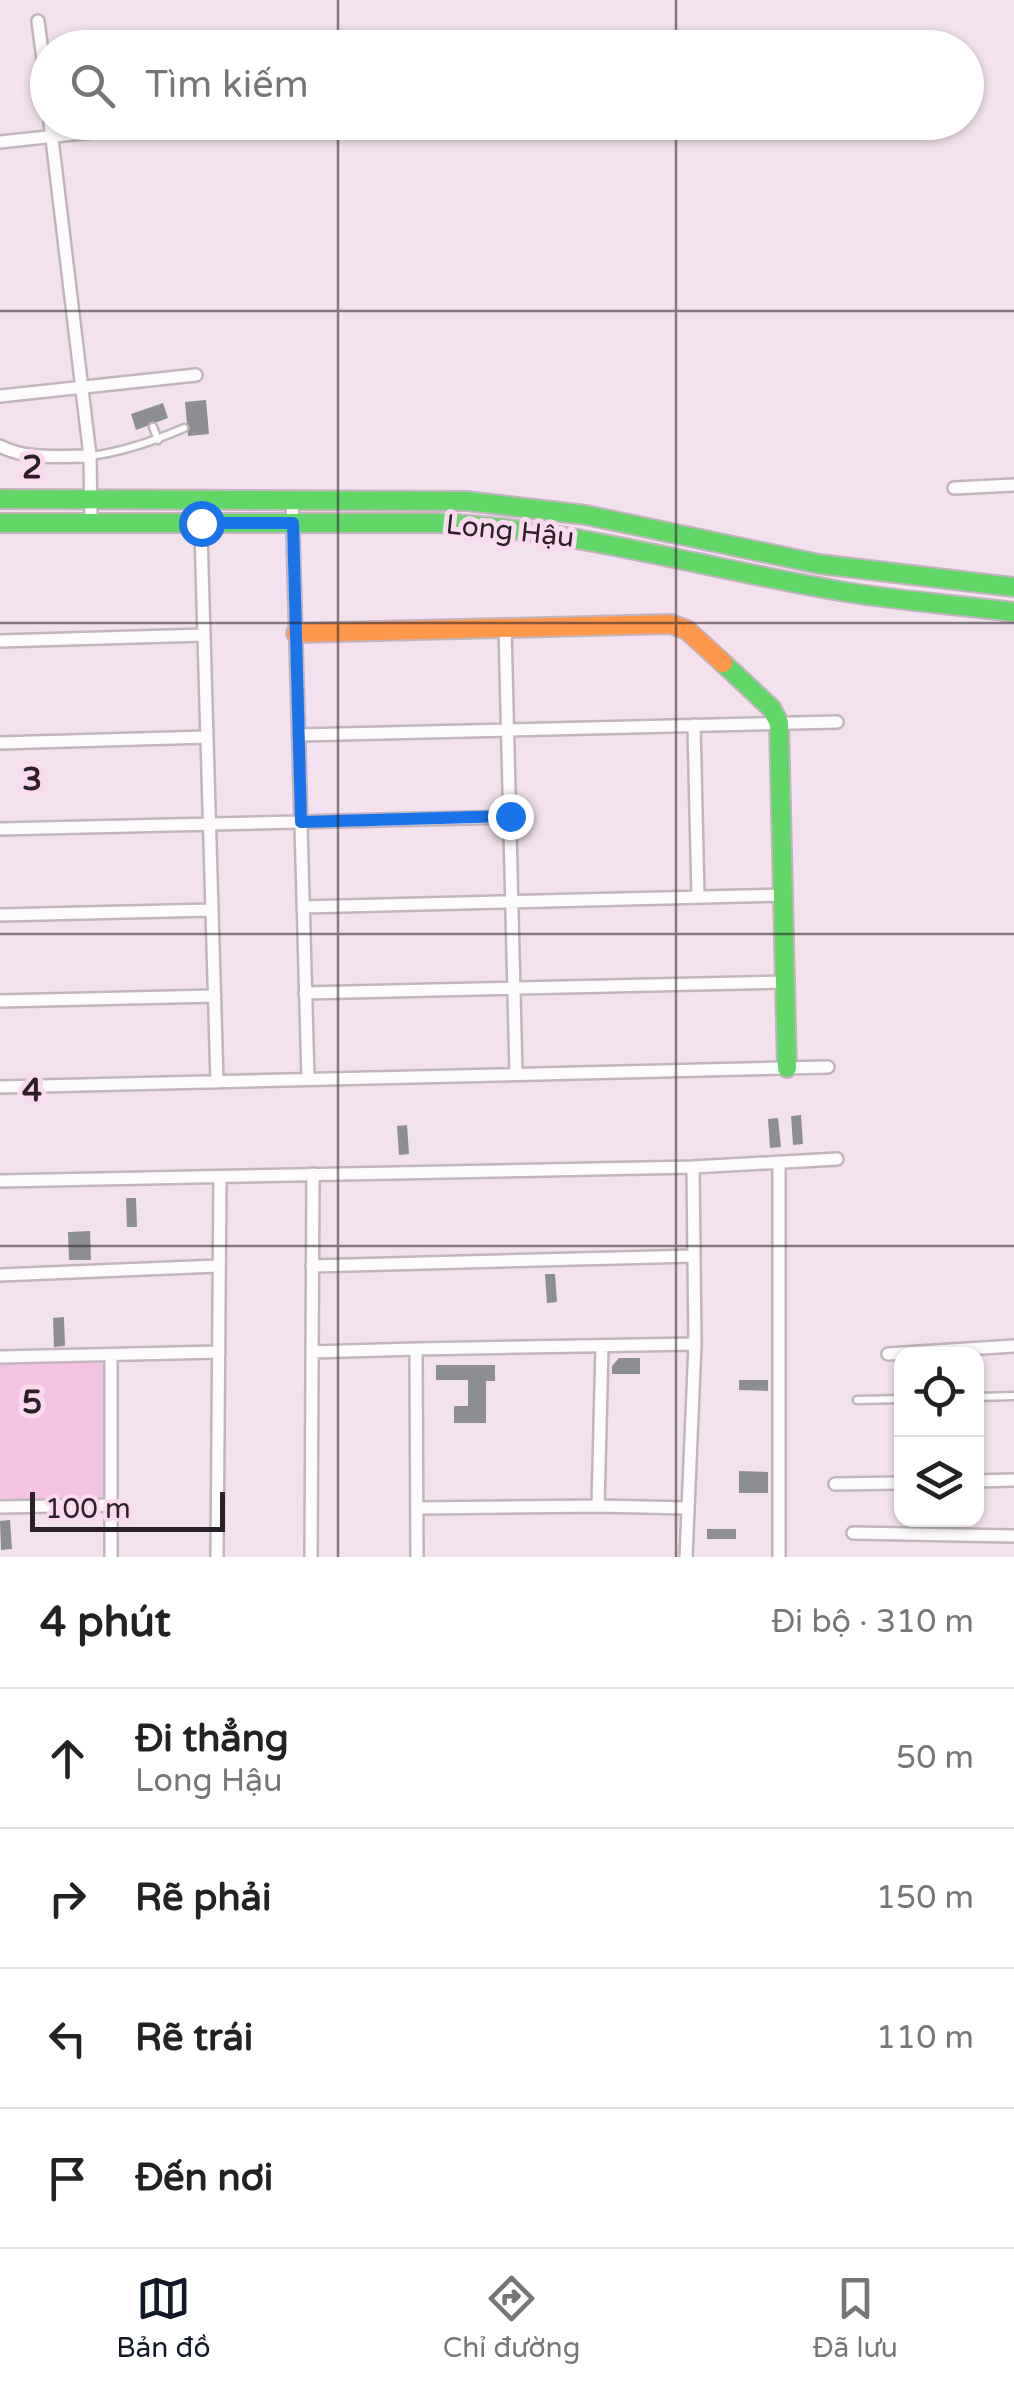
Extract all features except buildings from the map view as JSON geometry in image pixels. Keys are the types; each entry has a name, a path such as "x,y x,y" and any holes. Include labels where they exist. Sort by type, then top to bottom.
{"main road":[{"name":"Long Hậu","path":"0,499 440,499 546,508 819,564 1014,587"},
{"name":"Long Hậu","path":"0,523 438,523 524,530 846,592 1014,612"},
{"path":"296,633 680,626 687,630 771,708 780,723 787,1068"}],"street":[{"path":"38,22 39,30"},
{"path":"0,142 30,134"},
{"path":"52,140 90,456 91,523"},
{"path":"0,396 196,374"},
{"path":"0,446 13,452 90,456"},
{"path":"954,488 1014,485"},
{"path":"200,499 217,1082"},
{"path":"292,499 308,1080"},
{"path":"505,628 516,1074"},
{"path":"0,641 204,635"},
{"path":"298,735 836,722"},
{"path":"694,726 698,897"},
{"path":"0,743 207,737"},
{"path":"0,828 510,816"},
{"path":"303,907 783,895"},
{"path":"0,915 212,910"},
{"path":"306,993 785,982"},
{"path":"0,1001 215,996"},
{"path":"0,1087 828,1067"},
{"path":"0,1182 693,1168 837,1158"},
{"path":"779,1162 779,1557"},
{"path":"686,1557 695,1344 693,1168"},
{"path":"311,1557 312,1174"},
{"path":"217,1557 220,1178"},
{"path":"312,1266 694,1256"},
{"path":"0,1275 218,1266"},
{"path":"312,1352 695,1344"},
{"path":"598,1506 602,1346"},
{"path":"888,1354 1014,1346"},
{"path":"416,1349 417,1557"},
{"path":"0,1357 219,1352"},
{"path":"111,1557 112,1356"},
{"path":"984,1481 1014,1480"},
{"path":"835,1484 894,1483"},
{"path":"0,1507 111,1505"},
{"path":"418,1508 687,1508"},
{"path":"852,1533 1014,1536"}],"lane":[{"path":"153,427 158,440"},
{"path":"90,456 158,440 184,428"},
{"path":"984,1398 1014,1396"},
{"path":"857,1400 894,1399"}],"shaded area":[{"path":"111,1356 111,1505 0,1507 0,1357"}],"traffic: fast":[{"path":"0,499 467,501 586,515 819,564 1014,587"},
{"path":"0,523 438,523 490,527 592,542 846,592 1014,612"},
{"path":"723,663 771,708 779,723 787,1068"}],"traffic: slow":[{"path":"296,633 671,624 687,630 723,663"}],"route":[{"path":"201,523 293,523 301,822 510,816"}]}
